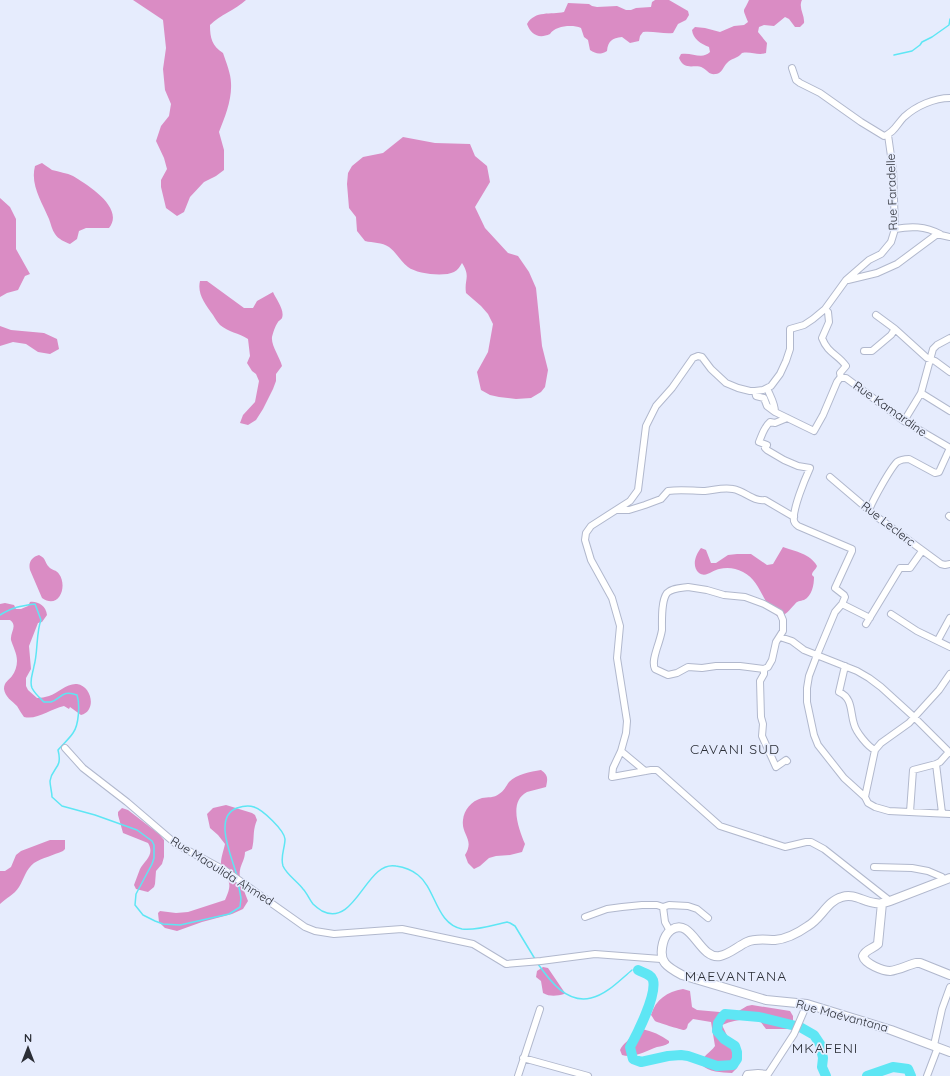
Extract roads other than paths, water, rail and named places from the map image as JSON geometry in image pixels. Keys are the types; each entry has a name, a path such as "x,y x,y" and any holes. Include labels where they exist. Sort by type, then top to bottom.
{"street":[{"path":"792,68 796,80 820,94 881,135 888,135 914,110 934,100 950,98"},
{"name":"Rue Faradelle","path":"767,388 771,386 780,374 788,356 790,329 813,319 825,309 846,280 869,260 881,254 891,242 895,229 893,170 888,135"},
{"path":"895,229 912,226 924,228 950,238"},
{"path":"846,280 876,273 897,264 930,239 941,235"},
{"path":"825,309 828,312 829,322 822,338 826,348 846,366 840,373 841,378"},
{"path":"876,315 895,329 927,358 935,361 950,372"},
{"path":"864,351 872,351 891,335 895,329"},
{"path":"904,421 921,393 933,349 950,338"},
{"path":"775,412 775,406 771,401 767,388 755,391 738,388 726,383 711,369 702,357 698,356 693,358 672,388 656,406 646,426 638,490 630,502 591,526 586,533 585,540 591,560 612,598 620,626 618,658 627,721 626,733 613,768 612,777 645,770 657,770 720,826 785,847 811,842 824,849 886,902"},
{"name":"Rue Kamardine","path":"787,418 814,432 837,382 841,378 846,378 904,421 950,448"},
{"path":"755,391 756,396 764,398 767,406 787,418"},
{"path":"921,393 950,411"},
{"path":"787,418 775,423 770,422 767,424 763,430 759,442 766,446 765,448 767,450 784,460 798,466 810,468 803,485 794,517 795,524 852,549 835,588 845,596 842,604 835,612 816,655 809,676 807,702 814,736 818,745 844,778 864,797 868,803 875,807 889,811 950,814"},
{"path":"869,510 874,498 897,462 904,459 909,459 935,473 939,472 950,448"},
{"name":"Rue Leclerc","path":"830,477 869,510 922,551 941,564 950,564"},
{"path":"618,510 629,510 645,505 662,498 668,491 705,491 725,488 741,491 751,498 760,501 765,500 794,517"},
{"path":"866,624 900,568 910,568 922,551"},
{"path":"688,587 724,595 745,597 764,604 780,613 784,625 780,637 776,642 772,660 768,667 764,669 740,666 702,668 688,667 677,673 668,675 655,669 653,665 660,639 666,594 672,590 688,587"},
{"path":"842,604 870,618"},
{"path":"891,614 917,631 950,647"},
{"path":"938,640 950,618"},
{"path":"780,637 792,640 804,650 857,671 881,687 914,717 949,753 936,764 913,770 910,812"},
{"path":"846,666 839,692 848,698 855,728 867,744 875,750"},
{"path":"764,669 764,674 760,681 762,736 776,767 786,760 787,761"},
{"path":"864,797 875,750 881,743 909,724 939,690 950,674"},
{"name":"Rue Maoulida Ahmed","path":"65,748 83,768 127,802 176,844 226,871 305,927 315,931 334,934 402,929 414,933 473,944 506,964 595,954 662,959"},
{"path":"620,751 645,770"},
{"path":"936,764 942,813"},
{"path":"874,867 912,868 928,871 947,879"},
{"path":"662,959 661,949 664,939 670,930 677,928 683,928 690,932 709,954 721,956 748,942 759,939 776,940 788,938 810,925 828,907 841,897 856,897 874,903 886,902 947,879"},
{"path":"886,902 878,944 868,950 863,956 864,959 868,963 888,971 920,963 950,975"},
{"path":"584,917 622,907 642,905 657,905 663,907 669,905 688,906 697,910 708,918"},
{"path":"663,907 665,922 670,930"},
{"name":"Rue Maévantana","path":"662,959 670,968 682,975 766,1000 807,1004 892,1030 950,1052"},
{"path":"927,1076 936,1046 942,1009 950,987"},
{"path":"745,1075 758,1073 771,1075 800,1023 807,1004"},
{"path":"518,1076 540,1009"},
{"path":"523,1058 588,1076"}],"waterway":[{"path":"894,55 912,51 922,42 949,25 950,19"},
{"path":"0,615 17,607 35,604 41,620 38,630 35,661 31,680 32,688 44,702 54,701 62,695 68,693 77,695 79,709 77,725 71,735 58,750 59,761 50,781 52,797 62,806 95,815 137,830 152,841 154,845 154,858 152,864 136,894 135,905 143,915 163,924 180,925 229,914 240,907 241,898 238,882"},
{"path":"237,876 226,839 226,820 230,813 237,808 252,806 268,816 284,835 285,839 282,859 283,866 301,886 313,904 322,911 334,914 344,910 352,903 377,873 386,867 399,866 413,872 424,881 441,913 453,926 462,929 473,929 507,922 510,923 515,926 535,959"},
{"path":"538,964 560,990 574,998 582,999 591,998 602,994 613,987 632,970"},
{"path":"638,970 651,976 653,980 653,987 646,1014 630,1047 633,1059 641,1062 668,1056 681,1055 717,1066 733,1065 737,1059 735,1046 724,1039 717,1031 718,1023 725,1014 759,1017 800,1027 814,1035 820,1044 823,1058 822,1067 826,1076"},
{"path":"867,1076 893,1067 908,1069 911,1076"}],"district":[{"name":"CAVANI SUD","path":"735,749"},
{"name":"MAEVANTANA","path":"736,976"},
{"name":"MKAFENI","path":"825,1048"}]}
